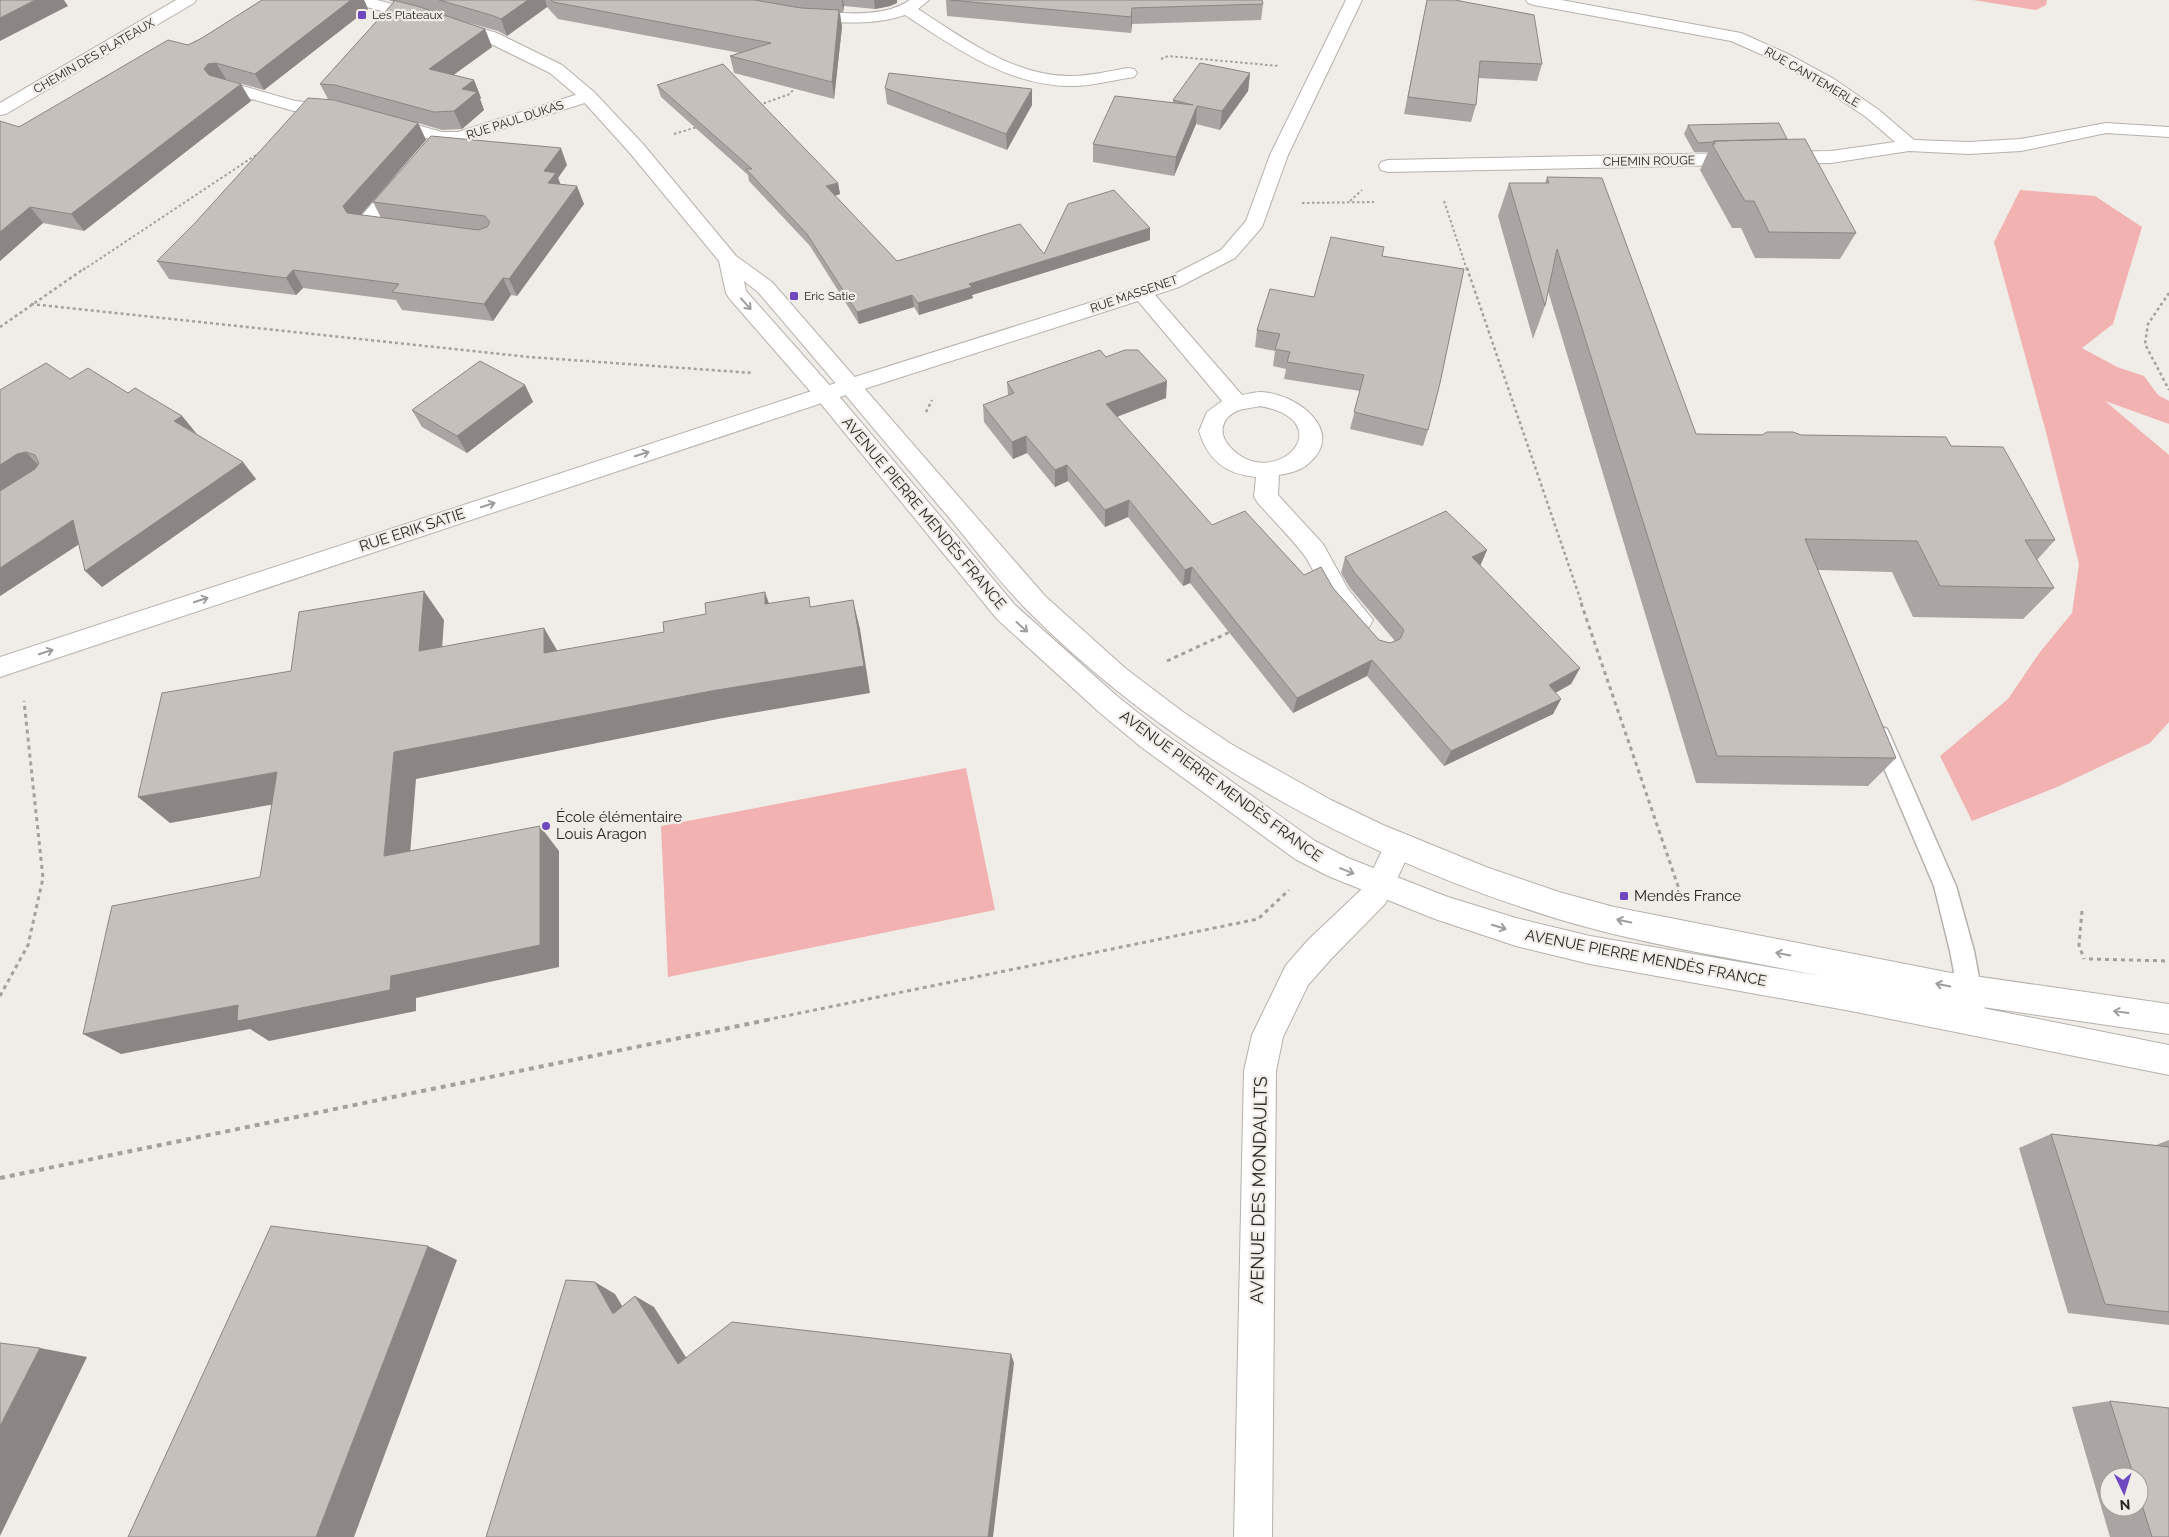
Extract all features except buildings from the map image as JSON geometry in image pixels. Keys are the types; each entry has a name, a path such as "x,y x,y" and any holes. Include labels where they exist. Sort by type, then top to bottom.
{"street":[{"name":"CHEMIN DES PLATEAUX","path":"0,110 188,0"},
{"name":"AVENUE PIERRE MENDÈS FRANCE","path":"357,0 434,19 491,37 556,69 588,96 636,148 729,260 736,293 838,390 1036,603 1080,645 1130,687 1248,768 1343,820 1398,845 1534,897 1593,914 1711,940 1970,990 2169,1019"},
{"name":"RUE MASSENET","path":"838,390 1172,283 1228,254 1256,223 1279,155 1354,0"},
{"name":"RUE CANTEMERLE","path":"1534,0 1735,38 1764,48 1850,97 1901,137 1909,146"},
{"path":"790,16 857,17 885,15 915,5 955,42 1007,68 1064,82 1128,73"},
{"path":"225,86 294,106 352,112"},
{"name":"RUE PAUL DUKAS","path":"370,117 441,137 459,138 588,96"},
{"path":"1909,146 1970,148 2021,145 2106,128 2169,132"},
{"path":"428,152 441,137"},
{"name":"CHEMIN ROUGE","path":"1388,166 1831,157 1909,146"},
{"path":"411,231 364,225 415,166"},
{"path":"1142,293 1236,403"},
{"name":"AVENUE PIERRE MENDÈS FRANCE","path":"838,390 1006,612 1108,704 1151,739 1305,850 1338,868 1445,910 1516,932 1590,950 1851,996 2169,1060"},
{"name":"RUE ERIK SATIE","path":"10,664 838,390"},
{"path":"1260,400 1276,402 1291,408 1303,417 1310,428 1312,440 1308,451 1299,461 1285,467 1268,470 1252,469 1235,464 1222,456 1213,446 1209,435 1211,424 1217,414 1236,403 1260,400"},
{"path":"1268,470 1266,497 1314,550 1339,596 1378,640"},
{"name":"AVENUE DES MONDAULTS","path":"1253,1537 1260,1072 1268,1035 1297,975 1320,949 1375,895 1398,845"}],"lane":[{"path":"1872,715 1945,886 1970,990 1975,1020"}],"path":[{"path":"1128,73 1168,56 1321,70"},
{"path":"754,106 790,94 795,86"},
{"path":"0,328 31,304 301,125 317,108"},
{"path":"636,148 701,125"},
{"path":"1435,201 1444,201 1679,889"},
{"path":"1262,203 1378,202"},
{"path":"2169,293 2148,324 2144,344 2169,390"},
{"path":"31,304 529,357 756,373"},
{"path":"925,414 931,400 945,390 963,383 930,360"},
{"path":"1161,664 1233,631"},
{"path":"0,996 28,944 43,878 10,664"},
{"path":"0,1178 1258,918 1292,888"},
{"path":"2082,911 2079,945 2084,959"},
{"path":"2075,958 2169,961"}],"shaded area":[{"path":"1973,0 2047,0 2046,5 2036,10"},
{"path":"2020,190 2095,196 2142,227 2113,324 2082,348 2117,367 2144,376 2158,395 2169,401 2169,424 2105,401 2169,455 2169,722 2150,743 2057,787 1972,821 1940,756 2008,699 2040,652 2072,613 2079,564 2046,432 1994,242"},
{"path":"966,768 995,910 668,977 661,826"}],"place":[{"name":"Les Plateaux","path":"362,15"},
{"name":"Eric Satie","path":"794,296"},
{"name":"École élémentaire Louis Aragon","path":"546,826"},
{"name":"Mendès France","path":"1624,896"}]}
